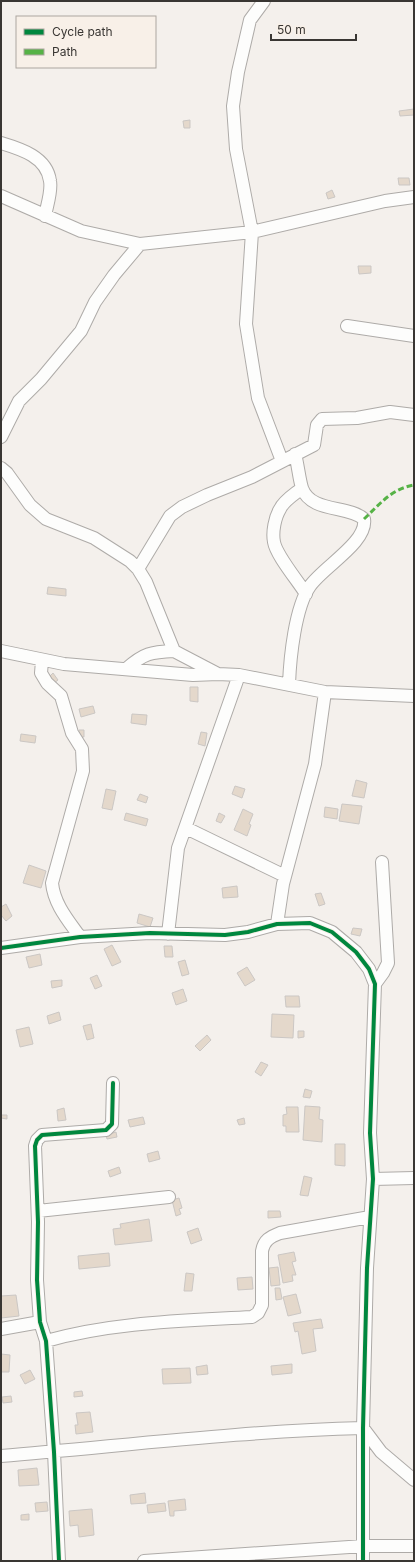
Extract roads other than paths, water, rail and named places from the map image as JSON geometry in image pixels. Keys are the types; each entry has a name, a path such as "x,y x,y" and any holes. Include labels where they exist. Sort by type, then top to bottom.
{"street":[{"path":"264,1 250,20 238,72 233,106 236,149 252,232 246,324 258,398 282,461"},
{"path":"1,143 33,155 45,168 50,181 45,216"},
{"path":"1,196 81,231 140,244 252,232 385,201 414,197"},
{"path":"1,437 19,401 41,379 81,331 96,302 114,275 140,244"},
{"path":"347,326 414,336"},
{"path":"138,569 170,516 182,507 252,477 314,445 317,435 317,425 322,420 357,418 390,412 414,415"},
{"path":"289,684 291,654 295,630 306,594 310,586 358,539 365,524 364,519 359,515 324,506 314,501 306,494 302,488 295,454"},
{"path":"1,468 7,473 30,505 46,519 94,538 130,561 138,569 146,582 174,651"},
{"path":"302,488 286,501 280,509 274,525 274,542 284,562 306,594"},
{"path":"1,651 42,661 64,664 193,675 239,675 325,692 414,696"},
{"path":"126,669 139,658 152,652 174,651 218,674"},
{"path":"42,661 41,673 47,683 61,696 72,733 82,749 83,771 52,882 53,893 58,903 80,937"},
{"path":"168,934 178,848 239,675"},
{"path":"277,924 285,876 315,764 325,692"},
{"path":"186,828 285,876"},
{"path":"375,984 388,963 382,862"},
{"path":"1,948 80,937 168,934 226,935 248,932 277,924 310,923 332,932 356,952 369,970 375,984 370,1133 373,1179 370,1217 363,1428 363,1561"},
{"path":"58,1561 54,1452 46,1340 40,1322 37,1280 37,1140 42,1135 106,1130 110,1128 112,1124 113,1083"},
{"path":"373,1179 414,1178"},
{"path":"38,1211 169,1197"},
{"path":"46,1340 77,1332 112,1327 252,1317 258,1313 262,1305 262,1251 263,1244 269,1237 280,1233 370,1217"},
{"path":"1,1329 40,1322"},
{"path":"1,1456 54,1452 122,1444 319,1429 363,1428"},
{"path":"363,1428 381,1452 414,1480"},
{"path":"144,1561 364,1546 414,1546"}]}
